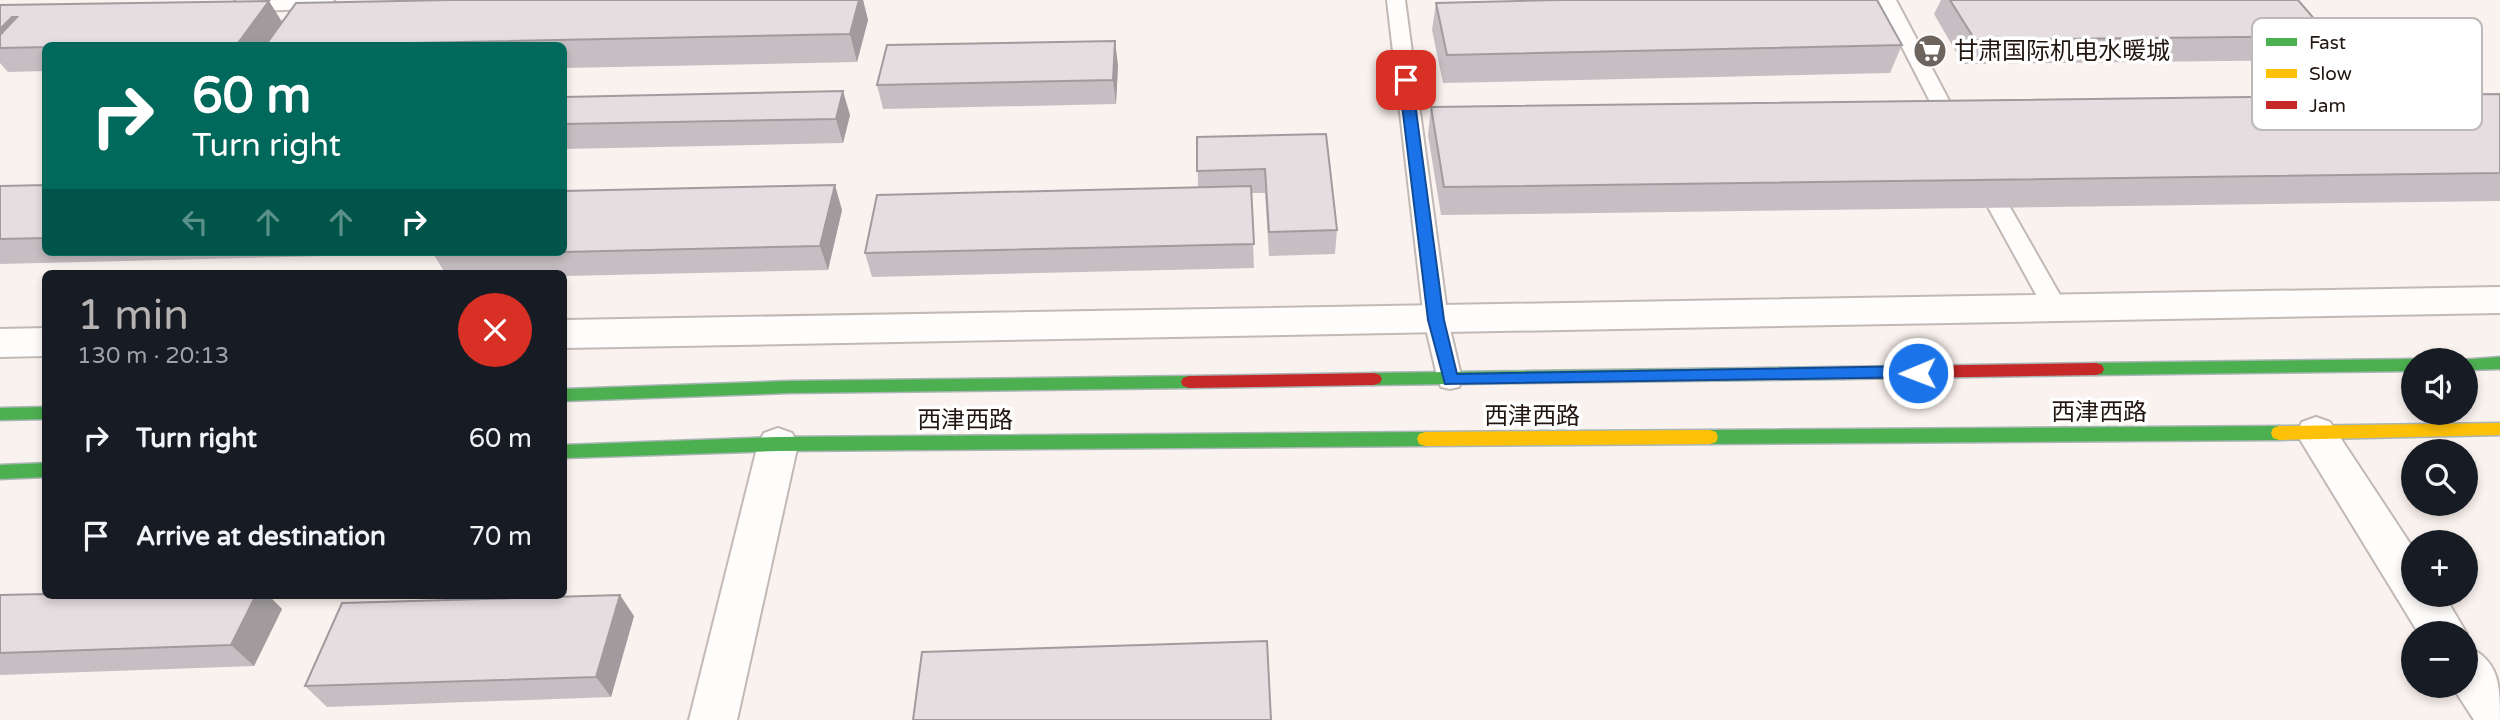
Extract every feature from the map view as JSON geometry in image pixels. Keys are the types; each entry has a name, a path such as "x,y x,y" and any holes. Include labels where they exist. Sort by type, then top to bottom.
{"main road":[{"path":"2478,364 2500,363"},
{"name":"西津西路","path":"567,395 789,387 2401,365"},
{"path":"0,414 42,413"},
{"name":"西津西路","path":"567,452 778,444 2316,433 2500,429"},
{"path":"0,472 42,470"}],"street":[{"path":"567,334 2500,300"},
{"path":"0,343 42,342"},
{"path":"2316,433 2401,566"},
{"path":"713,720 778,444"},
{"path":"2478,686 2500,720"}],"lane":[{"path":"1396,0 1436,320 1450,380"},
{"path":"1887,0 1954,128"},
{"path":"223,5 348,3"},
{"path":"1999,207 2056,309"}],"building":[{"path":"450,0 859,0 850,34 460,42 268,42 296,3"},
{"path":"1560,0 1877,0 1902,45 1447,55 1436,3"},
{"path":"1950,0 2298,0 2314,18 2252,18 2252,37 1975,40"},
{"path":"269,1 239,42 42,42 42,47 0,48 0,35 17,17 12,17 0,29 0,5"},
{"path":"1115,41 1113,80 877,85 887,45"},
{"path":"843,91 836,119 567,124 567,97"},
{"path":"2482,94 2500,94 2500,173 1444,187 1431,107 2252,97 2252,130 2482,130"},
{"path":"1326,134 1337,230 1269,232 1265,169 1197,171 1197,137"},
{"path":"42,185 42,238 0,239 0,186"},
{"path":"835,185 820,246 567,252 567,191"},
{"path":"1251,186 1254,244 865,253 877,195"},
{"path":"42,594 42,599 254,599 231,645 0,653 0,595"},
{"path":"620,595 596,677 305,686 342,603 567,599 567,597"},
{"path":"1267,641 1271,720 913,720 922,652"}],"traffic: fast":[{"path":"2478,364 2500,363"},
{"path":"2096,369 2401,365"},
{"path":"1374,379 1843,373"},
{"path":"567,395 789,387 1189,382"},
{"path":"0,414 42,413"},
{"path":"1710,437 2279,433"},
{"path":"567,452 778,444 1425,439"},
{"path":"0,472 42,470"}],"traffic: slow":[{"path":"2279,433 2500,429"},
{"path":"1425,439 1710,437"}],"traffic: jam":[{"path":"1843,373 2096,369"},
{"path":"1189,382 1374,379"}],"place":[{"name":"甘肃国际机电水暖城","path":"1930,51"}],"route":[{"path":"1406,80 1436,320 1450,380 1918,373"}]}
